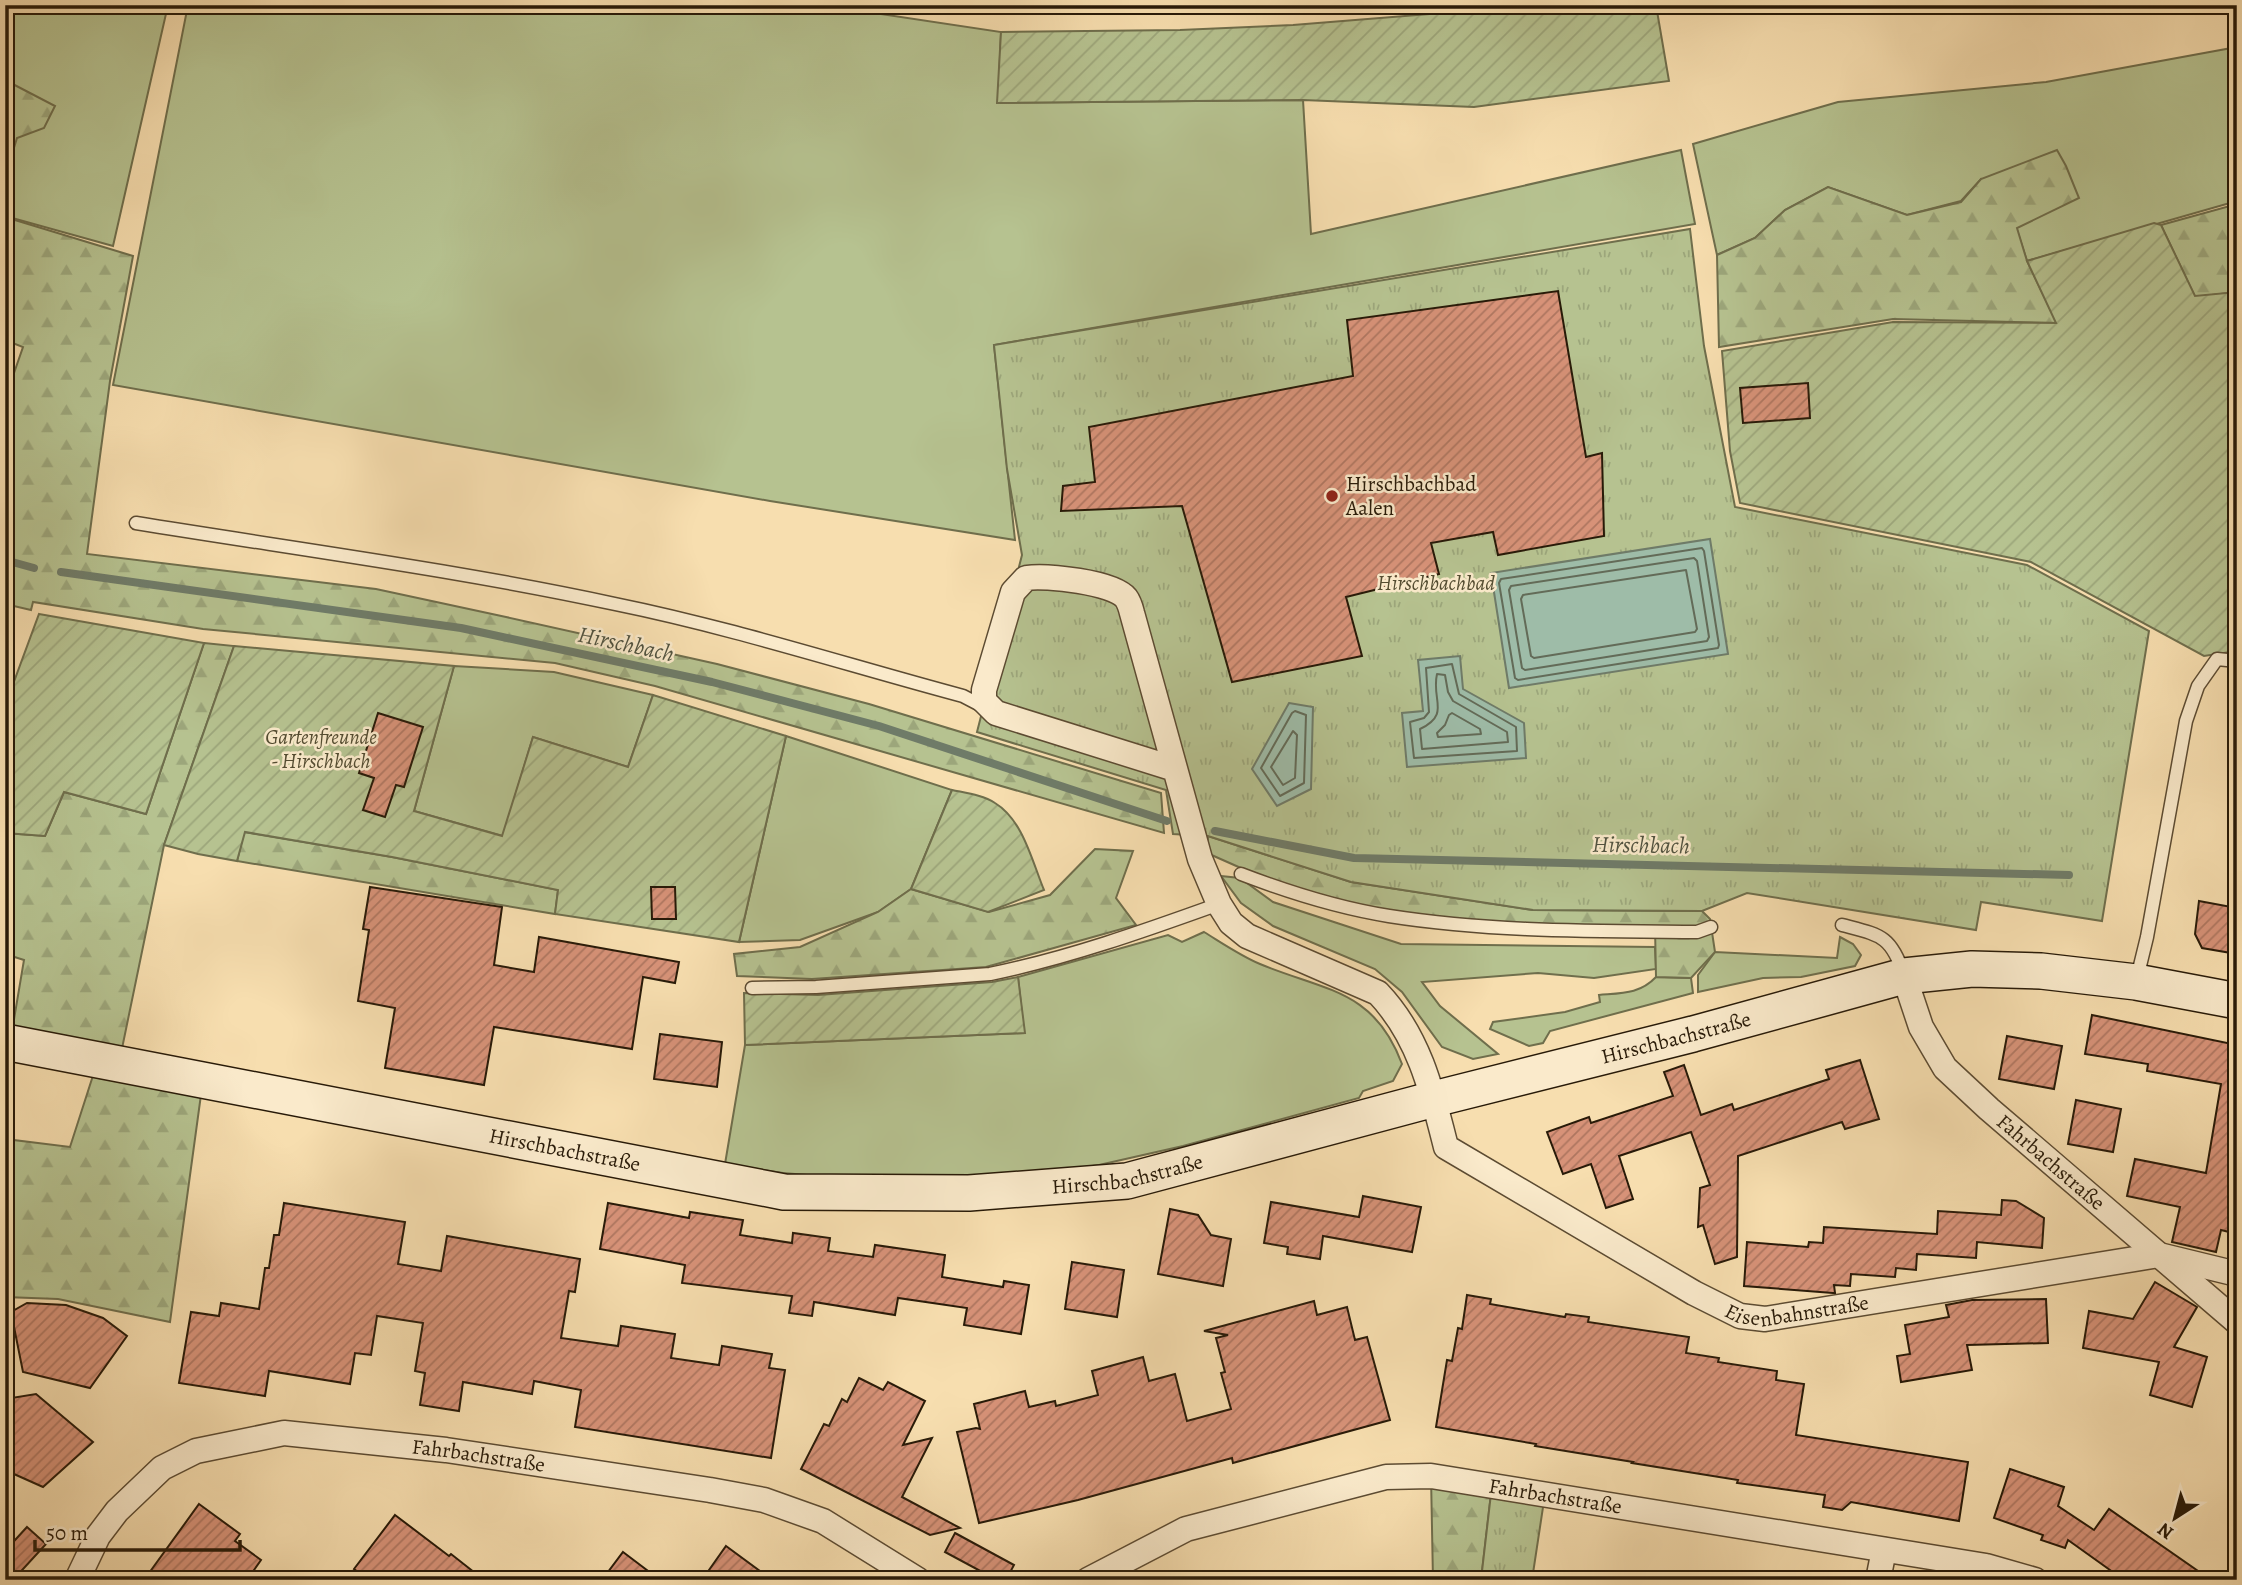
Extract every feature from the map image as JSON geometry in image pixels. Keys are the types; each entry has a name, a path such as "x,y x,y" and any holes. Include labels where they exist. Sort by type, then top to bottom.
{"street":[{"name":"Eisenbahnstraße","path":"996,713 984,701 984,690 1013,592 1026,578 1041,576 1113,588 1126,598 1200,859 1219,904 1231,923 1247,936 1378,993 1390,1006 1418,1049 1446,1147 1694,1293 1740,1316 1765,1319 2159,1255 2237,1274"},
{"path":"996,713 1175,769"},
{"name":"Hirschbachstraße","path":"5,1042 784,1192 969,1193 1127,1181 1434,1099 1680,1038 1904,976 1972,969 2041,971 2136,982 2237,1001"},
{"name":"Fahrbachstraße","path":"1904,976 1922,1027 1945,1068 1989,1109 2237,1321"},
{"name":"Fahrbachstraße","path":"77,1580 98,1536 117,1511 162,1468 196,1451 284,1433 446,1450 764,1500 823,1521 918,1580"},
{"name":"Fahrbachstraße","path":"1088,1580 1186,1529 1386,1477 1431,1475 1986,1566 2035,1580"},
{"path":"1878,1580 1884,1550"}],"lane":[{"path":"136,523 461,575 617,604 696,622 963,696 996,713"},
{"path":"2136,982 2147,937 2186,722 2198,687 2217,659 2237,661"},
{"path":"1241,874 1284,890 1387,916 1478,927 1697,932 1711,927"},
{"path":"752,988 816,987 990,974 1140,933 1219,904"},
{"path":"1842,925 1879,935 1896,951 1904,976"}],"green space":[{"path":"5,5 168,5 113,246 5,216 5,182 14,154 5,174"},
{"path":"188,5 821,5 1001,32 998,103 1303,100 1311,234 1681,150 1695,224 994,345 1015,540 770,501 113,385"},
{"path":"1541,5 1656,5 1669,81 1474,107 1303,100 997,103 1001,32 1180,30 1293,25"},
{"path":"2237,47 2237,201 2027,261 2016,227 1981,179 1961,201 1907,215 1828,187 1785,210 1755,238 1717,255 1693,144 1838,102 2046,82"},
{"path":"5,80 55,106 44,128 17,138 5,177"},
{"path":"2057,150 2079,198 2017,228 2027,261 2057,323 1893,319 1719,347 1717,255 1755,238 1785,210 1828,187 1907,215 1961,202 1981,179"},
{"path":"2237,204 2237,292 2195,297 2161,225"},
{"path":"5,217 133,256 110,381 87,554 376,589 717,664 869,704 1161,793 1164,833 655,686 555,663 203,629 33,602 31,610 5,604 5,399 23,347 5,340"},
{"path":"2154,223 2161,225 2195,296 2237,292 2237,651 2204,656 2031,562 1740,503 1730,451 1722,351 1893,322 2056,323 2027,261"},
{"name":"Hirschbachbad","path":"1690,229 1704,346 1735,507 2027,565 2149,631 2102,921 1981,902 1976,930 1747,893 1702,911 1533,910 1351,882 1208,836 1173,834 1166,790 977,732 1022,555 1007,469 994,345"},
{"path":"39,614 204,643 146,814 64,792 45,836 5,833 5,706"},
{"path":"204,643 234,646 164,845 119,1063 203,1080 170,1322 58,1299 5,1297 5,1139 70,1147 98,1060 10,1043 24,960 5,954 5,833 45,836 64,792 146,814"},
{"name":"Gartenfreunde - Hirschbach","path":"234,646 454,666 414,811 502,836 533,737 628,767 653,695 786,736 739,942 555,914 558,890 392,857 245,832 237,861 164,845"},
{"path":"454,666 554,672 653,695 628,767 533,737 503,836 414,811"},
{"path":"786,736 952,790 911,889 878,912 800,940 739,942"},
{"path":"952,790 985,798 1005,810 1026,842 1044,890 988,912 911,889"},
{"path":"244,832 392,857 558,890 555,914 237,861"},
{"path":"1208,836 1351,882 1533,910 1702,911 1710,919 1715,952 1691,978 1656,977 1655,927 1479,923 1374,909 1272,880 1207,853"},
{"path":"1095,849 1133,851 1116,898 1136,925 986,967 812,979 737,976 734,954 800,947 878,912 911,889 989,912 1050,895"},
{"path":"1221,876 1240,878 1273,902 1401,944 1655,947 1656,969 1594,978 1538,973 1422,982 1440,1006 1498,1054 1473,1059 1442,1047 1402,992 1375,969 1273,926 1241,903"},
{"path":"1204,932 1253,961 1345,996 1362,1007 1391,1039 1402,1064 1393,1081 1363,1091 1359,1098 1183,1146 1099,1165 1039,1174 879,1181 783,1173 725,1164 745,1045 1024,1033 1018,977 1168,935 1182,942"},
{"path":"1840,937 1853,944 1861,955 1855,966 1801,977 1763,978 1698,992 1698,975 1715,952 1837,958"},
{"path":"1018,977 1025,1033 745,1045 744,993 818,995 992,982"},
{"path":"1656,977 1691,978 1693,993 1550,1031 1543,1043 1529,1046 1490,1029 1493,1022 1565,1012 1600,1002 1599,995 1637,990"},
{"path":"1431,1476 1492,1485 1481,1580 1433,1580"},
{"path":"1492,1485 1545,1494 1532,1580 1481,1580"}],"water":[{"path":"1710,539 1728,654 1509,688 1491,573"},
{"path":"1460,656 1463,689 1524,723 1526,758 1407,767 1402,713 1423,711 1418,660"},
{"path":"1289,703 1313,707 1311,789 1277,806 1252,769"}],"building":[{"name":"Hirschbachbad Aalen","path":"1558,291 1586,457 1602,453 1604,536 1498,555 1493,532 1431,543 1439,574 1346,597 1362,656 1232,682 1182,506 1061,511 1063,486 1095,482 1089,427 1353,376 1347,320"},
{"path":"1808,383 1810,418 1743,423 1740,388"},
{"path":"378,713 423,727 404,787 396,785 385,817 363,810 374,778 359,773"},
{"path":"370,887 502,907 494,965 534,972 539,937 679,962 675,983 643,977 632,1049 494,1027 484,1085 385,1068 395,1008 358,1001 369,930 363,929"},
{"path":"651,887 675,887 676,919 652,919"},
{"path":"2199,901 2237,908 2237,954 2202,948 2195,934"},
{"path":"2092,1015 2237,1045 2237,1234 2221,1230 2216,1252 2172,1242 2180,1207 2127,1196 2135,1159 2206,1173 2221,1084 2147,1071 2148,1064 2085,1054"},
{"path":"660,1034 722,1042 717,1087 654,1079"},
{"path":"2007,1036 2062,1046 2054,1089 1999,1079"},
{"path":"1860,1060 1879,1119 1845,1129 1842,1122 1738,1156 1737,1257 1715,1264 1703,1225 1698,1227 1700,1188 1710,1185 1691,1132 1619,1156 1633,1199 1606,1208 1591,1164 1563,1174 1547,1132 1589,1117 1591,1123 1673,1096 1664,1072 1684,1065 1701,1115 1732,1104 1734,1110 1829,1079 1826,1070"},
{"path":"2076,1100 2121,1109 2113,1152 2068,1144"},
{"path":"1363,1196 1421,1207 1412,1252 1323,1236 1320,1259 1287,1254 1288,1247 1264,1243 1271,1202 1359,1217"},
{"path":"2002,1200 2016,1201 2044,1218 2042,1248 1977,1242 1976,1258 1917,1254 1916,1270 1896,1268 1895,1277 1851,1274 1850,1286 1834,1285 1835,1293 1744,1286 1747,1242 1808,1247 1809,1242 1823,1243 1824,1227 1937,1234 1938,1211 2001,1215"},
{"path":"284,1203 405,1222 398,1264 441,1271 447,1236 580,1259 575,1292 569,1291 561,1338 618,1346 621,1326 675,1334 671,1358 719,1365 722,1346 772,1354 769,1368 785,1370 771,1458 575,1427 581,1390 534,1381 532,1394 463,1382 459,1411 420,1405 425,1373 415,1371 423,1323 377,1316 371,1355 355,1353 350,1384 269,1371 265,1396 179,1383 191,1312 219,1316 221,1303 259,1309 265,1268 269,1268 274,1235 279,1235"},
{"path":"608,1203 689,1218 690,1212 743,1220 740,1235 792,1243 793,1233 830,1238 828,1251 873,1257 875,1245 945,1255 942,1277 1003,1287 1004,1281 1029,1285 1021,1334 964,1325 967,1308 898,1298 895,1315 814,1302 812,1316 789,1313 792,1296 682,1283 685,1265 600,1249"},
{"path":"1170,1209 1198,1215 1211,1235 1231,1239 1223,1286 1158,1274"},
{"path":"1072,1262 1124,1270 1117,1317 1065,1309"},
{"path":"2155,1282 2197,1307 2174,1347 2207,1357 2192,1407 2150,1395 2159,1362 2083,1348 2089,1311 2133,1319"},
{"path":"1467,1295 1491,1299 1490,1304 1565,1317 1566,1314 1589,1317 1588,1322 1689,1337 1686,1353 1719,1358 1718,1362 1777,1371 1776,1380 1804,1384 1796,1435 1968,1462 1959,1521 1851,1502 1842,1510 1823,1507 1825,1495 1737,1483 1738,1480 1436,1427 1447,1360 1452,1361 1458,1328 1462,1329"},
{"path":"2046,1299 2048,1343 1967,1345 1972,1370 1901,1382 1897,1356 1910,1354 1905,1325 1949,1317 1946,1305 1972,1300"},
{"path":"1314,1301 1317,1315 1347,1307 1355,1340 1367,1337 1390,1420 1233,1463 1232,1458 1078,1500 979,1523 957,1432 980,1429 974,1404 1025,1391 1029,1407 1055,1401 1056,1406 1098,1395 1092,1371 1143,1357 1149,1381 1175,1374 1187,1421 1231,1409 1221,1373 1225,1372 1216,1338 1228,1335 1204,1331"},
{"path":"27,1303 66,1305 103,1318 127,1336 90,1388 23,1372 11,1312"},
{"path":"859,1378 883,1390 888,1382 925,1401 903,1445 932,1438 902,1497 960,1528 930,1535 801,1469 824,1424 829,1426 842,1399 847,1402"},
{"path":"36,1394 93,1442 43,1487 5,1470 5,1399"},
{"path":"2010,1469 2064,1487 2058,1506 2094,1530 2109,1509 2211,1580 2124,1580 2068,1540 2065,1548 2041,1540 2043,1535 1994,1518"},
{"path":"199,1504 240,1534 235,1541 261,1560 247,1580 144,1580"},
{"path":"395,1515 484,1580 368,1580 354,1569"},
{"path":"27,1527 46,1544 13,1580 5,1580 5,1551"},
{"path":"955,1533 1014,1565 1006,1580 997,1580 945,1552"},
{"path":"726,1546 772,1580 702,1580"},
{"path":"623,1552 660,1580 602,1580"}],"waterway":[{"name":"Hirschbach","path":"5,560 34,568"},
{"name":"Hirschbach","path":"61,572 461,628 712,682 879,726 1167,821"},
{"name":"Hirschbach","path":"1215,831 1354,858 2069,875"}],"place":[{"name":"Hirschbachbad Aalen","path":"1332,496"}]}
